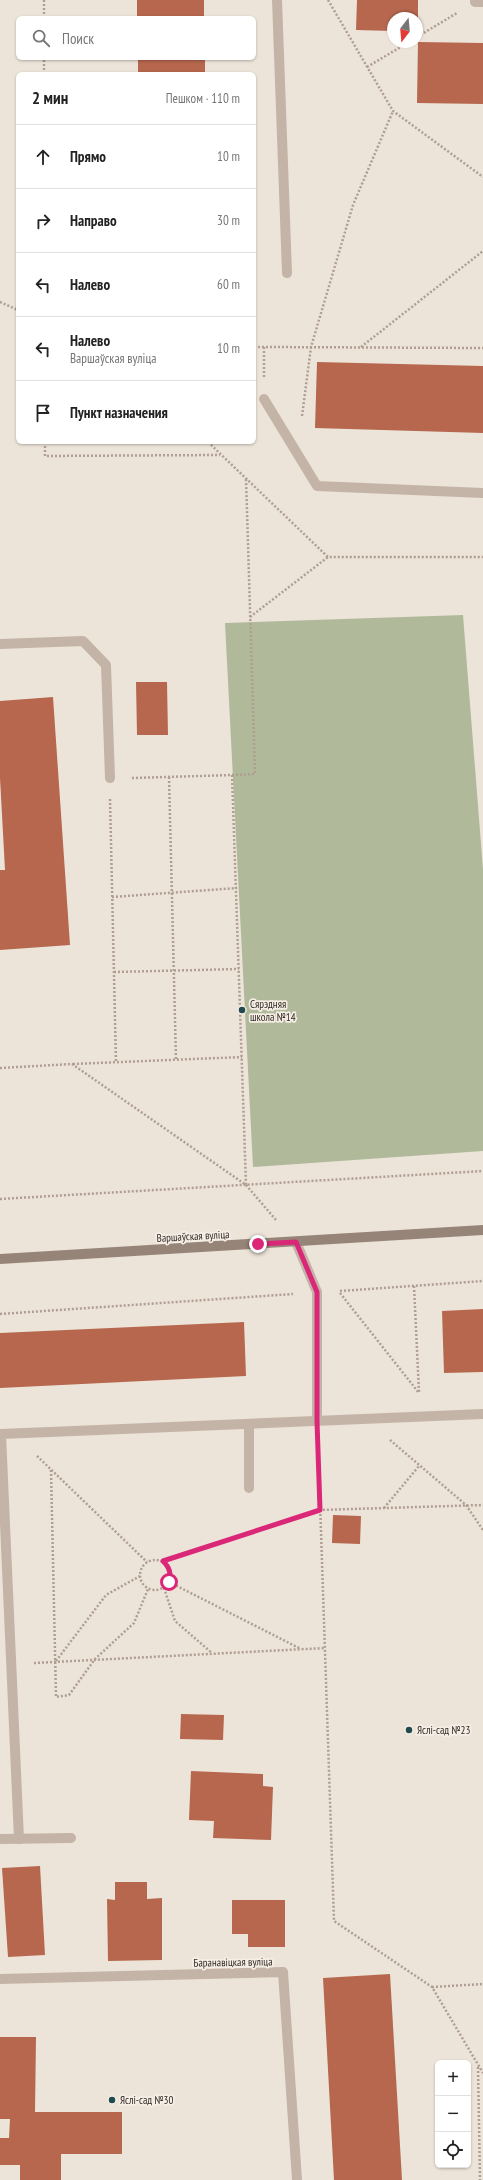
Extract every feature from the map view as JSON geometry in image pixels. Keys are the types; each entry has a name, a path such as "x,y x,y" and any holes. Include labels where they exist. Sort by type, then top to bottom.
{"street":[{"path":"276,0 287,273"},
{"path":"264,398 317,486 483,493"},
{"path":"0,644 83,641 106,666 110,778"},
{"name":"Варшаўская вуліца","path":"0,1259 483,1230"},
{"path":"296,1242 317,1292 317,1421"},
{"path":"20,1839 1,1434 483,1414"},
{"path":"249,1424 249,1488"},
{"path":"0,1839 71,1838"},
{"name":"Баранавіцкая вуліца","path":"0,1979 283,1972 297,2180"}],"path":[{"path":"44,0 44,16"},
{"path":"328,0 393,112 483,177"},
{"path":"423,34 478,2"},
{"path":"367,67 399,48"},
{"path":"44,60 44,72"},
{"path":"297,453 311,347 353,205 393,112"},
{"path":"361,347 483,251"},
{"path":"0,302 16,309"},
{"path":"256,347 483,348"},
{"path":"264,347 264,398"},
{"path":"44,444 45,456 221,455"},
{"path":"210,444 328,557"},
{"path":"116,1062 110,778 255,774 246,478"},
{"path":"250,617 328,557 483,557"},
{"path":"232,775 246,1185"},
{"path":"170,777 176,1060"},
{"path":"112,897 237,888"},
{"path":"114,972 239,968"},
{"path":"0,1068 242,1057"},
{"path":"72,1064 246,1185"},
{"path":"0,1199 483,1171"},
{"path":"419,1393 338,1291 483,1281"},
{"path":"414,1286 420,1417"},
{"path":"0,1314 317,1292"},
{"path":"365,1419 466,1505 483,1530"},
{"path":"317,1421 334,1921 432,1987 478,2067 483,2073"},
{"path":"13,1433 147,1562"},
{"path":"384,1508 419,1466"},
{"path":"51,1470 56,1697 69,1695 95,1659 134,1623 148,1589"},
{"path":"163,1561 171,1574 169,1582 164,1588 156,1590 148,1589 142,1583 140,1576 142,1568 147,1562 154,1560 163,1561 320,1510 483,1505"},
{"path":"55,1662 106,1595 140,1576"},
{"path":"169,1582 301,1649"},
{"path":"164,1588 175,1621 213,1654"},
{"path":"12,1664 325,1648"},
{"path":"432,1987 483,1984"},
{"path":"478,2067 480,2180"}],"green space":[{"path":"463,615 483,869 483,1151 253,1167 225,623"}],"building":[{"path":"137,0 204,0 204,16 137,16"},
{"path":"357,0 418,0 418,12 387,12 387,31 356,30"},
{"path":"423,42 483,43 483,104 417,103 418,48 423,48"},
{"path":"138,60 205,60 205,72 138,72"},
{"path":"317,362 483,366 483,433 315,428"},
{"path":"136,682 167,682 168,735 137,735"},
{"path":"53,697 70,945 0,950 0,870 5,870 0,778 0,701"},
{"path":"483,1309 483,1372 444,1373 442,1311"},
{"path":"244,1322 246,1376 0,1388 0,1333"},
{"path":"333,1515 361,1516 360,1544 332,1543"},
{"path":"181,1714 224,1715 223,1740 180,1739"},
{"path":"191,1771 263,1774 263,1786 273,1787 271,1840 213,1838 214,1821 189,1820"},
{"path":"40,1866 45,1955 8,1957 2,1868"},
{"path":"115,1882 147,1882 147,1899 162,1898 162,1960 108,1961 107,1899 115,1900"},
{"path":"232,1900 285,1900 285,1947 248,1947 248,1934 232,1934"},
{"path":"390,1974 402,2180 334,2180 323,1978"},
{"path":"0,2037 36,2037 35,2112 122,2112 122,2154 61,2154 61,2180 20,2180 20,2165 0,2165 0,2138 9,2138 10,2119 0,2119"}],"place":[{"name":"Сярэдняя школа №14","path":"242,1010"},
{"name":"Яслі-сад №23","path":"409,1730"},
{"name":"Яслі-сад №30","path":"112,2100"}],"route":[{"path":"169,1582 171,1574 163,1561 320,1510 317,1421 317,1292 296,1242 258,1244"}]}
